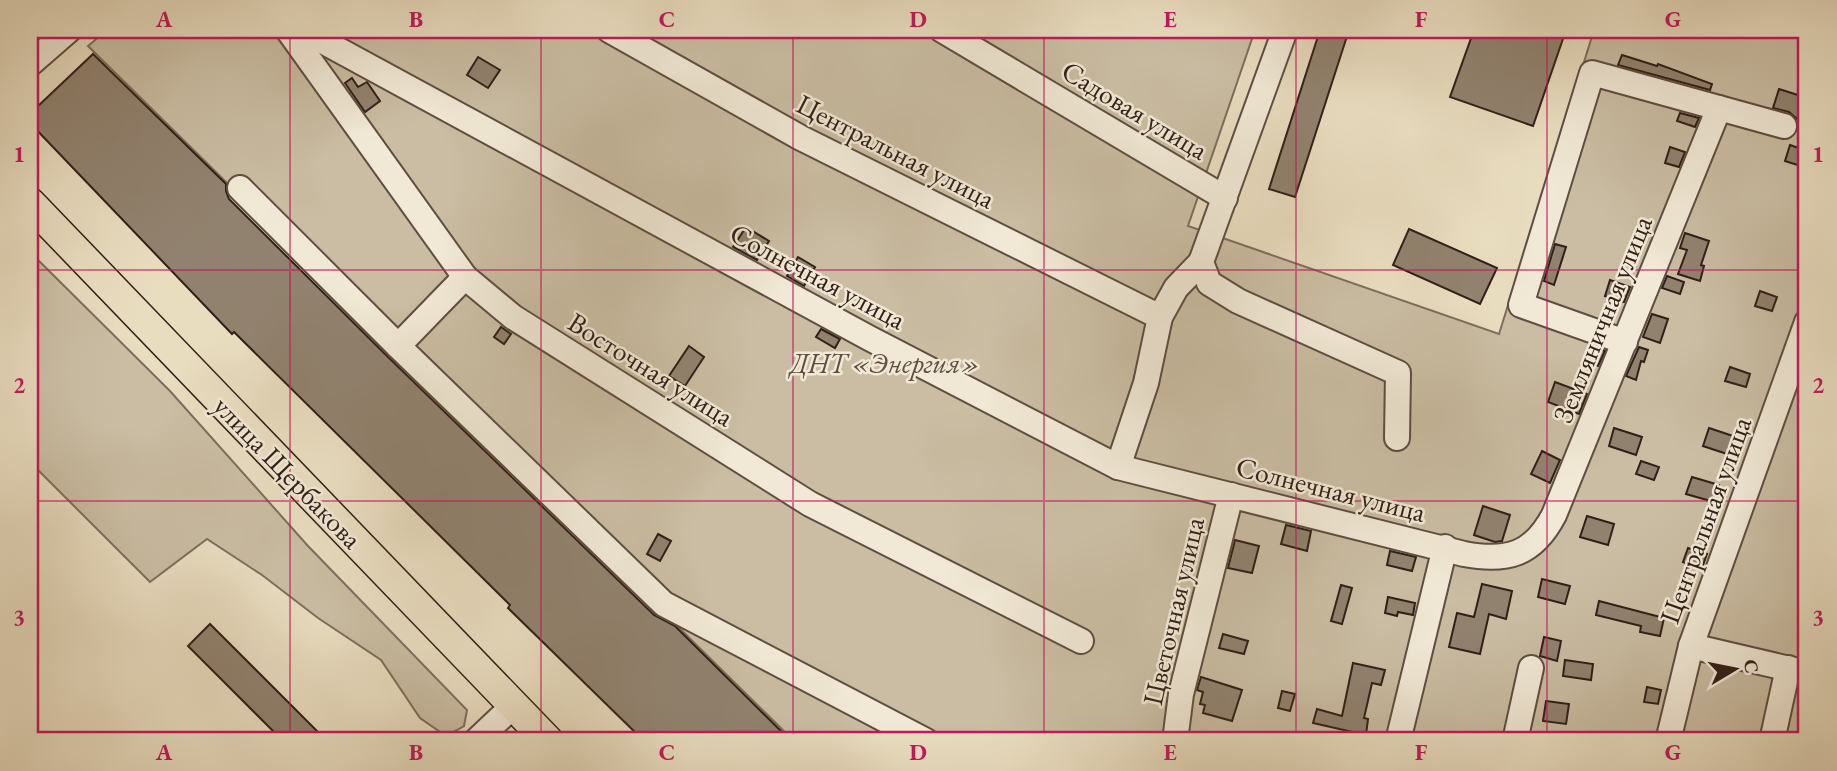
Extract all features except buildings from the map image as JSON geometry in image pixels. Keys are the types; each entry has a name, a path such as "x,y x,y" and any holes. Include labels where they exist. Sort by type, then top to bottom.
{"main road":[{"name":"улица Щербакова","path":"30,203 548,741"}],"street":[{"path":"30,64 69,30"},
{"name":"Восточная улица","path":"288,30 465,277 513,317 810,504 1082,641"},
{"name":"Солнечная улица","path":"302,30 869,338 1118,467 1446,547 1464,554 1504,557 1530,547"},
{"name":"Центральная улица","path":"609,30 801,138 1160,317"},
{"name":"Садовая улица","path":"942,30 1225,198"},
{"path":"1118,467 1146,383 1160,317 1176,288 1201,262 1285,30"},
{"path":"1625,342 1521,305 1592,73 1784,127"},
{"name":"Земляничная улица","path":"1530,547 1545,532 1554,515 1719,108"},
{"path":"240,188 398,346 664,604 926,741"},
{"path":"1201,262 1209,283 1238,301 1398,373 1397,438"},
{"path":"398,346 465,277"},
{"name":"Центральная улица","path":"1668,741 1692,646 1807,322"},
{"name":"Цветочная улица","path":"1175,741 1181,694 1231,495"},
{"path":"1398,741 1446,547"},
{"path":"1692,646 1798,671 1772,741"},
{"path":"1515,741 1531,667"},
{"path":"476,741 513,706"}],"green space":[{"name":"ДНТ «Энергия»","path":"107,30 1255,30 1188,226 1499,334 1594,30 1776,30 1807,38 1807,741 794,741 88,46"},
{"path":"30,252 170,391 308,546 467,710 464,726 446,736 420,718 381,660 207,539 150,582 30,462"}]}
